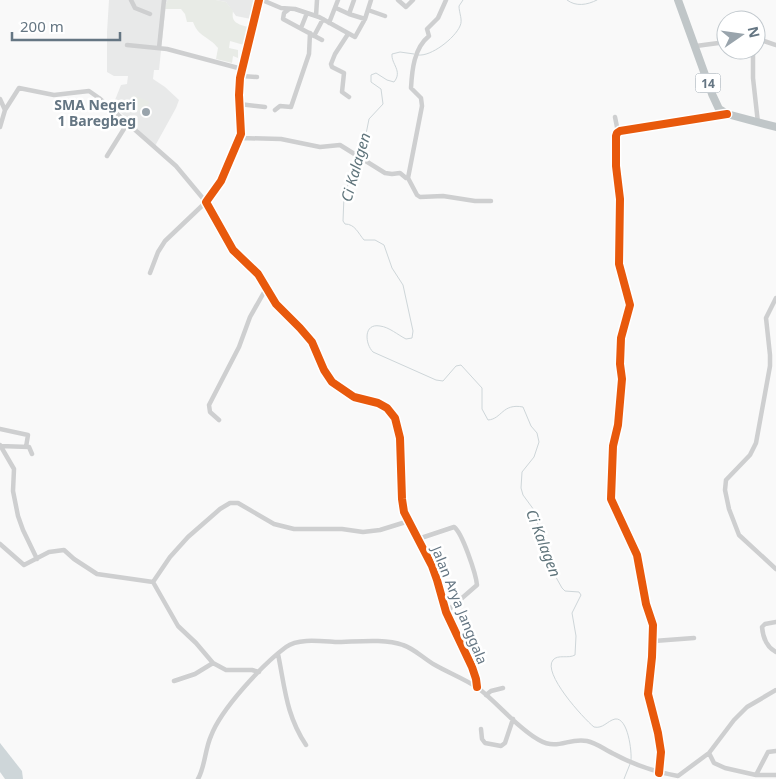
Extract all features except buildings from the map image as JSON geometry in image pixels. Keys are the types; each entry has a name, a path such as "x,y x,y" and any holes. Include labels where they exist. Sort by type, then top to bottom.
{"highway":[{"name":"14","path":"678,0 716,103 727,114"},
{"path":"727,114 776,127"}],"street":[{"path":"131,0 134,8 150,14"},
{"path":"159,48 164,0"},
{"path":"150,273 158,252 166,241 206,202 221,181 240,138 239,104 242,69 260,0 280,8 316,16 356,37 365,20 371,0"},
{"path":"316,16 317,0"},
{"path":"329,23 338,0"},
{"path":"349,14 354,0"},
{"path":"398,0 405,7 413,0"},
{"path":"408,178 422,106 421,98 411,88 416,54 422,42 429,36 427,29 438,18 446,0"},
{"path":"336,8 365,20"},
{"path":"290,9 284,13 283,18 322,40"},
{"path":"368,10 385,16"},
{"path":"301,28 307,13"},
{"path":"275,110 280,106 291,107 309,54 312,34 323,19"},
{"path":"348,34 331,64 332,67 344,73 342,92 350,97"},
{"path":"696,46 716,43"},
{"path":"127,45 167,49 242,69"},
{"path":"753,60 758,123"},
{"path":"241,76 257,77"},
{"name":"Jalan Arya Janggala","path":"5,110 19,88 54,95 89,91 98,97 176,166 206,202 233,250 258,274 276,304 312,342 324,370 332,382 354,397 378,403 387,408 395,418 400,438 404,512 437,580 446,612 472,667 477,688"},
{"path":"0,100 5,110 0,127"},
{"path":"239,104 265,107"},
{"path":"618,132 727,114"},
{"path":"615,117 618,132 616,136 616,166 619,194 619,264 630,305 621,338 620,364 622,381 618,425 613,446 612,499 639,561 646,604 653,626 654,641 648,694 658,733 660,752 659,773"},
{"path":"107,156 128,124"},
{"path":"240,138 281,139 320,147 340,145 385,173 400,173 408,178 420,197 442,196 475,201 491,201"},
{"path":"219,420 210,412 209,405 239,347 250,317 267,287"},
{"path":"776,298 766,318 770,366 756,443 750,455 726,480 725,490 729,509 739,535 776,569"},
{"path":"770,366 776,367"},
{"path":"0,428 27,434 29,437 26,447"},
{"path":"0,446 26,447 30,448 32,454"},
{"path":"0,446 14,469 13,492 18,516 37,559"},
{"path":"153,582 170,557 188,537 220,508 230,503 238,503 274,524 294,529 342,529 363,532 380,530 409,521"},
{"path":"418,540 454,527 459,532 477,585 446,612"},
{"path":"0,544 23,565 28,565 52,551 64,550 97,574 153,582"},
{"path":"153,582 178,626 213,663 226,670 259,672"},
{"path":"776,622 765,624 762,627 766,644 771,650 776,652"},
{"path":"654,641 694,638"},
{"path":"198,779 215,725 228,707 266,664 292,643 313,641 402,644 420,654 434,665 477,688 534,737 545,743 557,745 580,740 590,741 626,760 659,773 678,777 709,753 734,720 747,707 776,690"},
{"path":"278,654 286,700 295,729 306,745"},
{"path":"174,681 195,674 213,663"},
{"path":"486,695 491,691 503,688"},
{"path":"481,729 482,739 485,743 501,746 505,743 513,719"},
{"path":"756,775 768,752 776,751"},
{"path":"709,753 714,763 724,768 756,775 776,775"}],"shaded area":[{"path":"109,0 168,0 166,3 159,70 154,70 153,79 179,100 155,146 113,105 121,85 127,84 128,76 114,76 107,72"},
{"path":"168,0 216,0 226,2 233,11 234,21 248,27 244,45 230,41 229,48 238,50 238,58 233,56 232,63 216,59 218,48 198,31 193,22 187,22 185,14 181,9 165,9"},
{"path":"216,0 256,0 251,19 236,16 226,2"},
{"path":"133,95 150,102 143,113 129,106"},
{"path":"0,743 22,771 23,779 5,779 0,772"}],"waterway":[{"name":"Ci Kalagen","path":"418,55 436,50 453,36 461,24 459,6 463,0"},
{"name":"Ci Kalagen","path":"567,0 574,4 589,3 597,0"},
{"name":"Ci Kalagen","path":"414,54 400,52 392,54 397,71 394,82 376,73 371,75 371,82 381,89 383,104 369,119 366,134 344,196 343,221 345,224 354,227 364,240 375,240 384,245 392,268 403,285 413,331 412,338 406,339 387,328 374,326 368,331 368,344 373,352 436,380 443,381 456,366 461,365 482,388 482,409 488,420 493,419 511,407 523,407 531,426 537,433 539,442 534,457 522,472 521,488 523,495 534,510 548,563 562,588 565,591 579,592 581,595 572,613 576,636 575,655 555,658 551,666 553,675 565,695 581,715 594,727 600,727 615,719 623,723 628,736 631,760"},
{"name":"Ci Kalagen","path":"624,779 630,764"}],"cycle path":[{"path":"259,0 240,78 241,134 221,181 206,202 233,250 258,274 276,304 312,342 324,370 332,382 354,397 378,403 387,408 395,418 400,438 404,512 432,566 446,612 472,667 477,687"},
{"path":"659,773 661,752 648,694 653,625 646,604 637,555 611,499 613,446 618,425 622,379 620,364 621,338 630,305 619,264 620,199 616,166 616,136 620,131 727,114"}],"place":[{"name":"SMA Negeri 1 Baregbeg","path":"146,112"}]}
